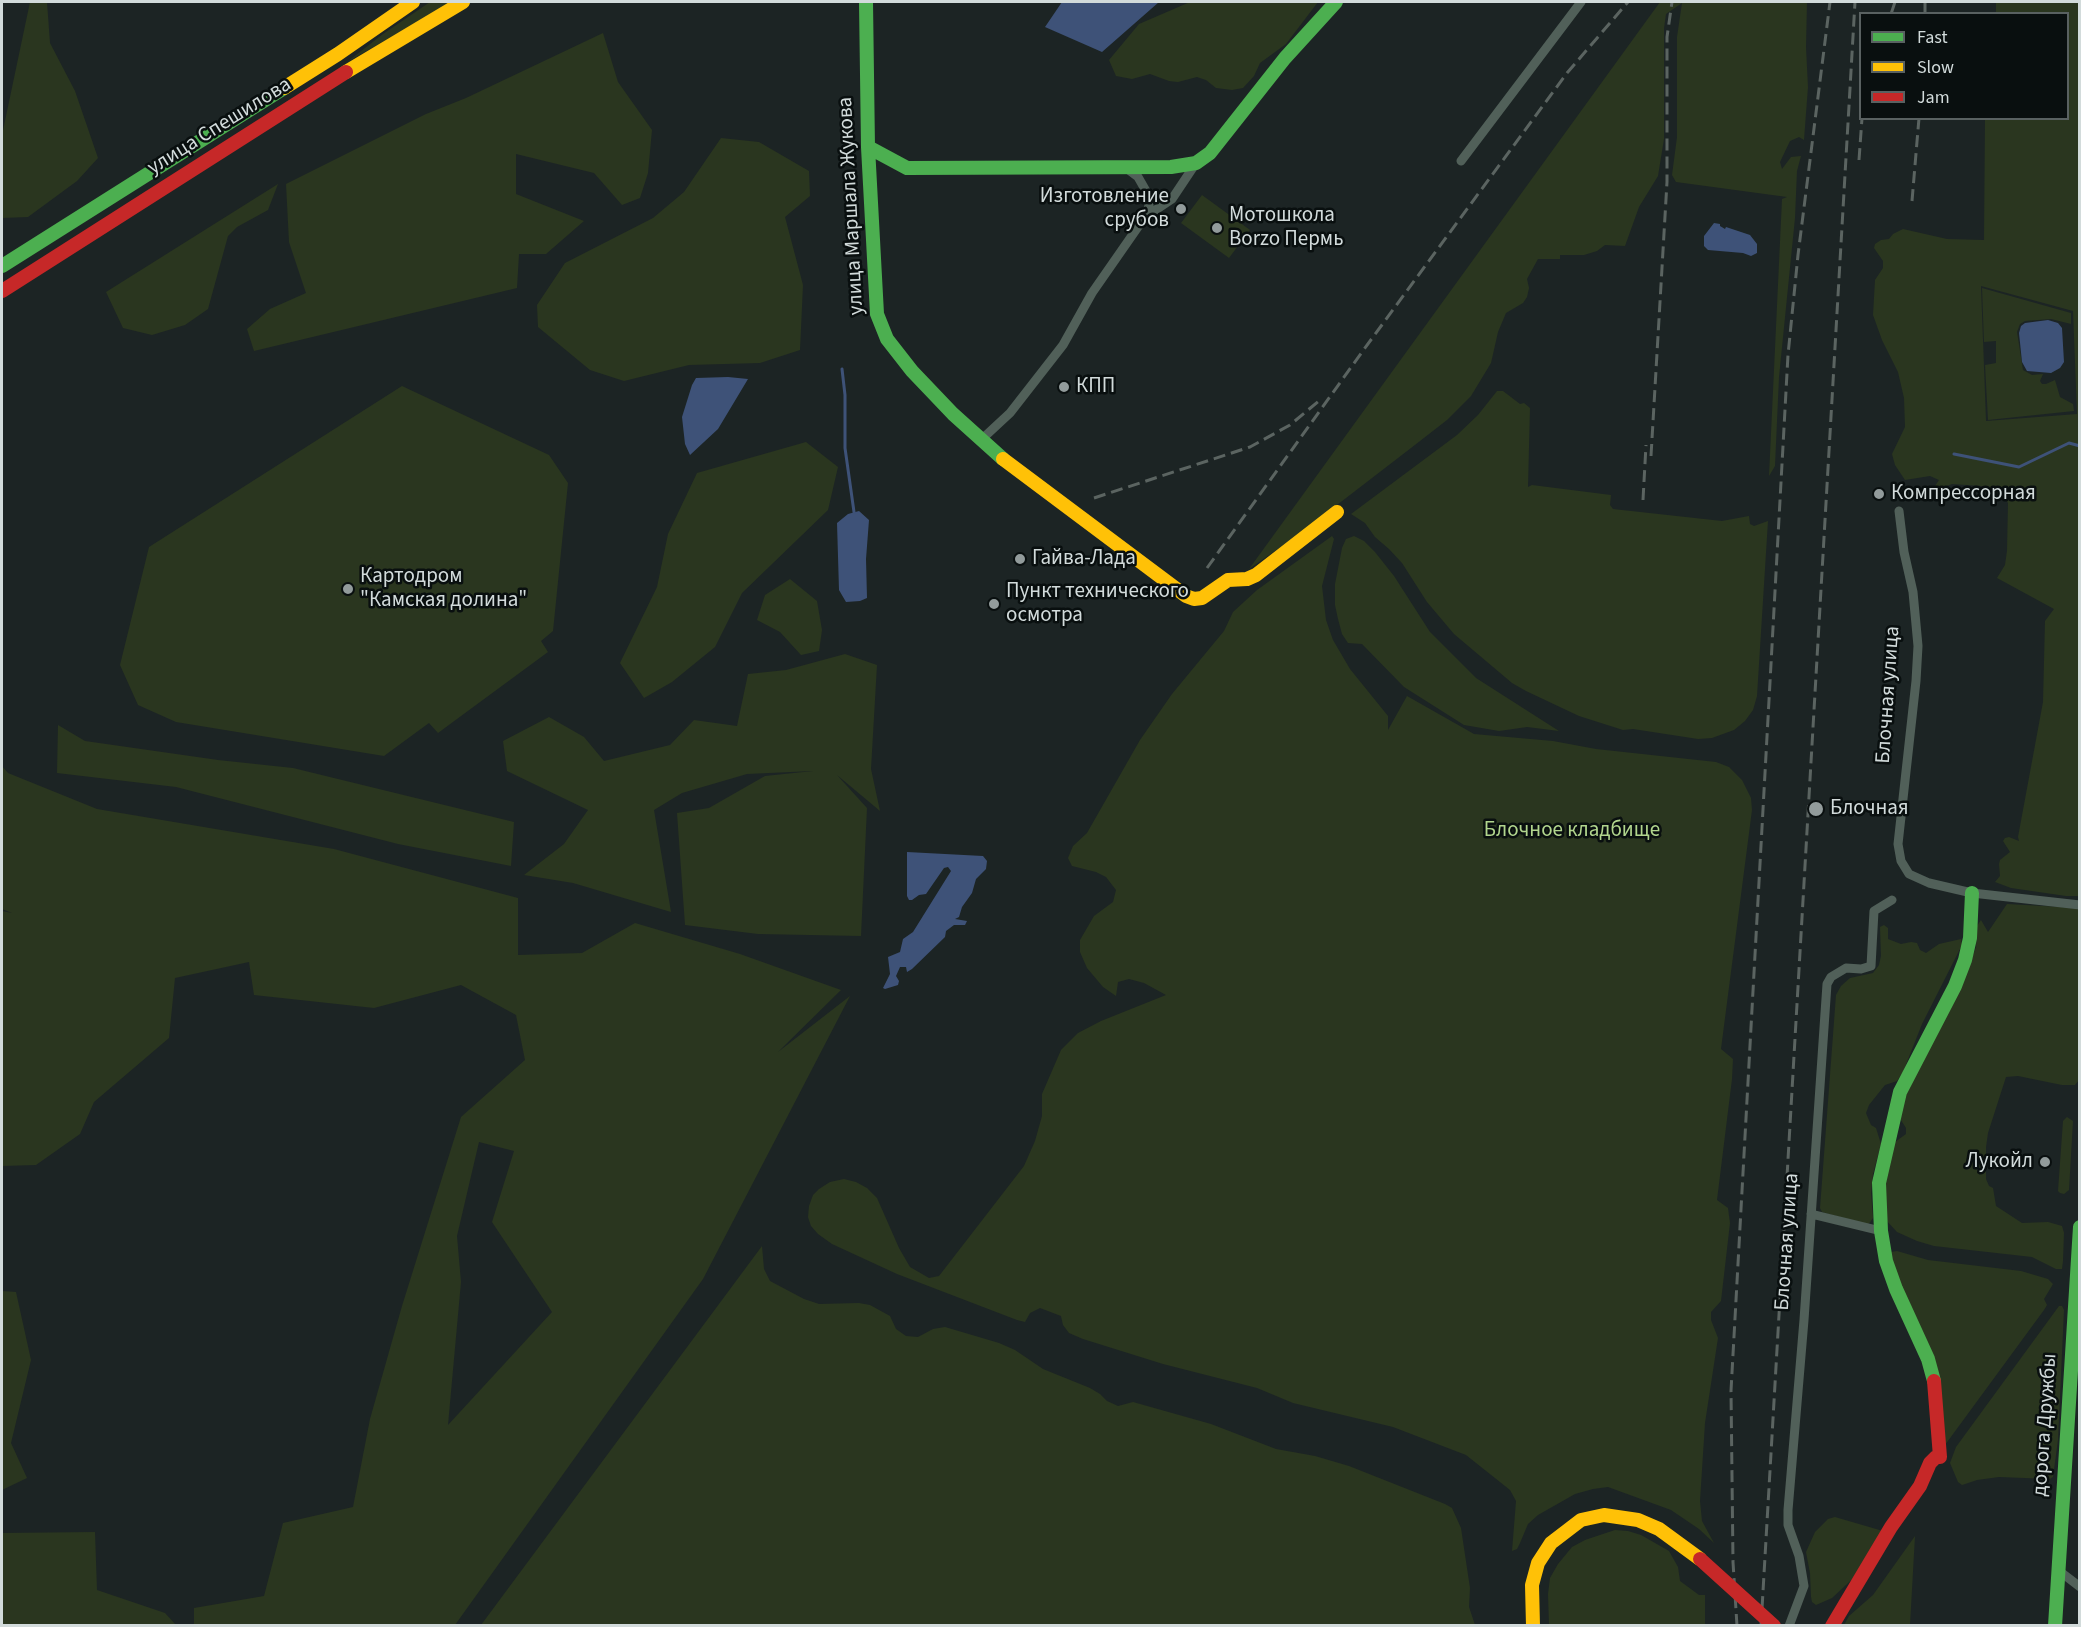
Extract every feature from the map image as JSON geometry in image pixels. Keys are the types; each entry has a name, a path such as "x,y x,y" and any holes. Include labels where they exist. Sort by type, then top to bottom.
{"street":[{"name":"улица Спешилова","path":"2,266 338,54 413,2"},
{"name":"улица Спешилова","path":"2,291 350,69 463,2"},
{"name":"улица Маршала Жукова","path":"866,2 868,147 877,314 880,327 897,355 952,414 1007,463 1186,596 1194,599 1202,598 1227,580 1247,579 1256,575 1337,512"},
{"path":"982,440 1010,413 1069,336 1092,293 1144,219 1172,199 1196,163 1210,153 1285,58 1336,2"},
{"path":"1461,162 1581,2"},
{"path":"868,147 907,168 1171,167 1196,163"},
{"path":"1124,166 1138,177 1146,191 1149,205 1144,219"},
{"name":"Блочная улица","path":"1899,511 1904,552 1914,601 1918,646 1898,844 1901,861 1915,878 1929,884 1971,893"},
{"path":"1832,1626 1891,1527 1920,1486 1930,1463 1936,1457 1940,1457 1934,1380 1928,1359 1890,1274 1881,1231 1879,1183 1894,1110 1906,1078 1961,972 1970,938 1971,893 2079,905"},
{"name":"Блочная улица","path":"1789,1626 1804,1586 1799,1557 1788,1525 1788,1510 1804,1320 1827,984 1831,977 1846,968 1861,969 1871,966 1874,911 1893,900"},
{"path":"1810,1214 1881,1231"},
{"name":"дорога Дружбы","path":"2055,1626 2079,1227"},
{"path":"1533,1626 1532,1586 1538,1563 1551,1543 1570,1527 1581,1520 1604,1515 1638,1520 1659,1529 1700,1559 1774,1626"},
{"path":"2058,1570 2079,1587"}],"green space":[{"path":"30,2 47,2 50,43 75,91 98,158 77,181 28,217 2,218 2,135"},
{"path":"430,2 453,2 347,62 383,34"},
{"path":"1190,2 1318,2 1286,44 1260,63 1254,76 1243,88 1232,90 1216,88 1206,80 1197,77 1178,82 1150,74 1132,79 1116,76 1109,60 1139,24"},
{"path":"1660,2 1807,2 1808,87 1804,140 1799,137 1790,141 1780,162 1782,169 1791,157 1801,156 1797,171 1795,218 1779,377 1775,466 1769,476 1782,199 1787,197 1676,182 1672,175 1677,137 1677,37 1682,3 1666,14 1664,28 1664,139 1658,176 1639,207 1625,246 1605,245 1597,251 1584,255 1560,255 1560,259 1538,259 1527,279 1529,288 1527,297 1523,303 1506,313 1498,332 1491,363 1471,396 1447,420 1298,535 1249,569"},
{"path":"1996,2 2079,2 2079,896 2011,888 1995,882 2000,876 2000,860 2010,852 2003,841 2009,837 2019,841 2043,702 2045,621 2054,609 1997,578 2005,565 2007,551 2008,503 2003,495 1981,486 1952,484 1931,492 1939,480 1930,476 1905,480 1895,465 1892,454 1905,427 1904,398 1898,372 1873,315 1875,280 1883,268 1883,261 1874,248 1875,244 1889,239 1903,229 1947,239 1984,240 1985,120 2069,120 2069,12 1996,12","holes":["1981,286 2073,311 2077,414 1986,421"]},
{"path":"603,33 618,82 652,130 648,173 640,198 622,205 594,173 516,154 516,194 584,221 546,254 519,254 517,288 254,351 247,329 270,309 306,293 289,242 286,184 426,114 466,98"},
{"path":"721,138 759,142 809,171 810,196 785,217 803,285 800,350 760,363 689,365 624,381 590,370 538,327 537,305 565,263 653,218 684,192"},
{"path":"278,184 268,210 237,227 228,236 208,309 185,325 152,335 123,328 106,292"},
{"name":"Мотошкола Borzo Пермь","path":"1202,195 1250,230 1229,258 1181,223"},
{"path":"1982,288 2071,313 2071,324 2051,319 2025,321 2020,324 2017,332 2023,370 2032,375 2043,374 2040,381 2042,384 2055,380 2060,397 2073,404 2074,411 1988,420 1985,365 1996,363 1996,341 1984,342"},
{"name":"Картодром \"Камская долина\"","path":"402,386 549,455 568,483 553,631 541,641 548,652 438,733 429,723 384,756 176,722 138,705 120,665 149,547"},
{"path":"1497,391 1503,391 1520,404 1524,403 1530,408 1528,487 1532,485 1611,495 1610,505 1613,509 1722,521 1749,516 1750,524 1754,526 1768,521 1757,696 1753,710 1734,730 1712,738 1698,739 1633,729 1623,730 1579,716 1526,691 1512,683 1454,634 1427,602 1402,563 1375,537 1365,523 1351,514 1457,435 1478,415"},
{"path":"806,442 838,467 828,510 742,593 715,647 672,682 644,698 620,663 657,587 668,534 697,473"},
{"name":"Блочное кладбище","path":"1332,536 1334,539 1322,586 1326,620 1333,640 1350,669 1388,716 1388,730 1407,696 1474,734 1553,741 1596,749 1716,762 1729,767 1742,780 1751,798 1752,810 1721,1049 1733,1059 1717,1200 1728,1208 1730,1223 1721,1301 1711,1312 1711,1320 1718,1338 1705,1423 1700,1501 1702,1521 1714,1543 1699,1529 1671,1510 1608,1487 1575,1494 1538,1515 1528,1524 1517,1549 1512,1551 1516,1501 1510,1490 1466,1455 1393,1427 1293,1403 1257,1388 1163,1364 1083,1339 1069,1333 1063,1325 1061,1316 1040,1308 1030,1313 1025,1322 1017,1320 897,1274 832,1244 811,1226 808,1217 809,1206 813,1195 819,1189 830,1182 844,1179 856,1182 867,1188 877,1198 910,1267 929,1278 939,1276 1024,1166 1035,1141 1042,1116 1042,1094 1061,1050 1078,1033 1101,1021 1166,995 1144,983 1129,979 1118,982 1116,996 1103,987 1087,968 1080,952 1080,940 1094,916 1113,902 1116,890 1106,877 1072,866 1068,858 1073,846 1087,833 1140,740 1172,694 1224,631 1233,612 1257,590"},
{"path":"1354,536 1364,541 1375,552 1394,576 1430,632 1476,678 1559,731 1527,727 1499,731 1464,725 1404,687 1362,644 1348,643 1342,634 1338,619 1335,584 1342,548 1346,539"},
{"path":"790,579 817,601 822,630 819,651 801,655 780,632 757,620 765,595"},
{"path":"845,654 877,665 871,769 880,811 837,775 867,808 861,936 758,934 685,925 677,813 709,808 765,776 813,771 747,774 682,793 654,810 671,912 573,883 524,875 564,844 588,810 507,771 503,741 549,717 584,737 604,761 670,745 694,720 737,726 748,674 786,670"},
{"path":"58,725 85,741 293,768 514,822 511,866 398,844 176,787 57,773"},
{"path":"2,766 8,773 97,809 334,849 518,898 518,955 582,953 635,923 740,954 841,990 778,1052 850,996 703,1279 455,1625 194,1625 194,1608 264,1596 283,1523 353,1507 370,1419 402,1306 461,1117 525,1060 516,1015 461,985 374,1008 254,995 249,962 175,978 169,1038 94,1102 80,1134 36,1165 2,1166 2,911 12,913 2,909","holes":["479,1142 514,1151 492,1222 552,1312 448,1425 461,1282 457,1236"]},
{"path":"2007,904 2079,908 2079,1080 2075,1085 2062,1085 2018,1076 2006,1077 1988,1133 1986,1147 1986,1179 1989,1186 1993,1188 1996,1206 2022,1223 2048,1222 2062,1226 2064,1233 2062,1269 2056,1269 2032,1257 1934,1246 1897,1232 1885,1219 1884,1189 1890,1155 1895,1142 1906,1134 1906,1128 1899,1117 1901,1104 1964,980 1976,947 1977,926 1981,920 1988,932"},
{"path":"1884,925 1888,928 1888,939 1901,944 1917,943 1920,950 1926,953 1939,944 1961,939 1962,945 1922,1024 1903,1072 1897,1081 1885,1085 1869,1105 1866,1113 1871,1125 1876,1128 1881,1144 1873,1174 1871,1193 1873,1218 1868,1225 1822,1212 1820,1208 1836,995 1841,986 1850,978 1873,973 1879,965 1880,927"},
{"path":"2067,1117 2073,1121 2069,1190 2064,1194 2058,1191 2063,1121"},
{"path":"762,1246 764,1269 770,1281 804,1299 819,1304 870,1305 890,1316 896,1329 906,1336 918,1337 933,1329 945,1327 999,1343 1015,1350 1043,1369 1090,1388 1118,1406 1133,1402 1211,1424 1276,1449 1315,1456 1349,1466 1445,1504 1452,1508 1461,1528 1470,1588 1469,1607 1475,1625 481,1625"},
{"path":"1897,1251 1928,1260 2021,1271 2048,1279 2053,1284 2044,1299 2047,1305 2044,1310 1945,1445 1941,1399 1890,1266 1891,1252"},
{"path":"2,1291 16,1292 31,1360 11,1443 27,1478 2,1490"},
{"path":"2059,1306 2062,1306 2064,1310 2058,1440 2053,1477 2050,1479 1999,1477 1962,1485 1958,1482 1950,1463 1956,1447"},
{"path":"1835,1517 1883,1531 1861,1571 1832,1598 1816,1605 1812,1602 1811,1597 1806,1552 1815,1532 1828,1519"},
{"path":"1615,1530 1641,1535 1669,1551 1678,1567 1680,1581 1699,1595 1705,1595 1705,1625 1549,1625 1550,1578 1558,1564 1572,1547"},
{"path":"95,1532 97,1590 165,1613 176,1625 2,1625 2,1533"},
{"path":"1915,1536 1910,1625 1844,1625 1849,1616 1873,1595"}],"water":[{"path":"1062,2 1159,2 1102,52 1045,27"},
{"path":"1714,223 1720,224 1725,229 1726,227 1750,235 1757,244 1757,253 1751,256 1743,253 1708,250 1704,246 1704,236"},
{"path":"2048,320 2058,323 2062,328 2064,362 2060,368 2051,373 2027,371 2022,362 2019,333 2021,326 2025,323"},
{"path":"696,378 748,379 718,429 690,455 685,444 682,417 692,385"},
{"path":"859,511 869,520 866,559 867,598 846,602 839,590 837,523 848,514"},
{"path":"907,852 983,856 987,861 986,869 976,879 972,893 962,907 959,917 955,919 967,921 965,925 954,925 946,931 945,937 912,969 907,972 906,967 900,967 896,976 899,981 898,985 885,989 883,988 890,974 888,957 900,952 903,939 913,932 951,871 948,867 944,868 926,894 909,900 907,896"}],"waterway":[{"path":"842,369 845,395 845,448 854,512"},
{"path":"1954,454 2019,467 2069,443 2080,446"}],"railway":[{"path":"1207,568 1567,73 1628,2"},
{"path":"1651,456 1667,182 1667,37 1672,2"},
{"path":"1737,1626 1733,1562 1731,1391 1788,355 1798,255 1830,2"},
{"path":"1761,1626 1855,2"},
{"path":"1892,12 1895,2"},
{"path":"1925,2 1925,12"},
{"path":"1859,160 1862,120"},
{"path":"1912,201 1919,120"},
{"path":"1094,498 1250,447 1290,425 1320,400"},
{"path":"1643,500 1646,445"}],"traffic: fast":[{"path":"866,2 868,147 877,314 887,339 912,371 953,414 1003,459"},
{"path":"868,147 907,168 1171,167 1196,163 1210,153 1285,58 1336,2"},
{"path":"2,266 284,88"},
{"path":"1934,1381 1928,1359 1896,1289 1886,1261 1881,1231 1879,1183 1900,1092 1955,986 1965,960 1970,938 1972,893"},
{"path":"2055,1626 2080,1227"}],"traffic: slow":[{"path":"284,88 413,2"},
{"path":"346,72 463,2"},
{"path":"1003,459 1186,596 1194,599 1202,598 1228,580 1247,579 1256,575 1337,512"},
{"path":"1533,1626 1532,1585 1538,1563 1551,1543 1581,1520 1604,1515 1638,1520 1659,1529 1700,1559"}],"traffic: jam":[{"path":"2,291 346,72"},
{"path":"1832,1626 1891,1527 1920,1486 1930,1463 1936,1457 1940,1457 1934,1381"},
{"path":"1700,1559 1774,1626"}],"place":[{"name":"Изготовление срубов","path":"1181,209"},
{"name":"Мотошкола Borzo Пермь","path":"1217,228"},
{"name":"КПП","path":"1064,387"},
{"name":"Компрессорная","path":"1879,494"},
{"name":"Гайва-Лада","path":"1020,559"},
{"name":"Картодром \"Камская долина\"","path":"348,589"},
{"name":"Пункт технического осмотра","path":"994,604"},
{"name":"Блочная","path":"1816,809"},
{"name":"Лукойл","path":"2045,1162"}]}
